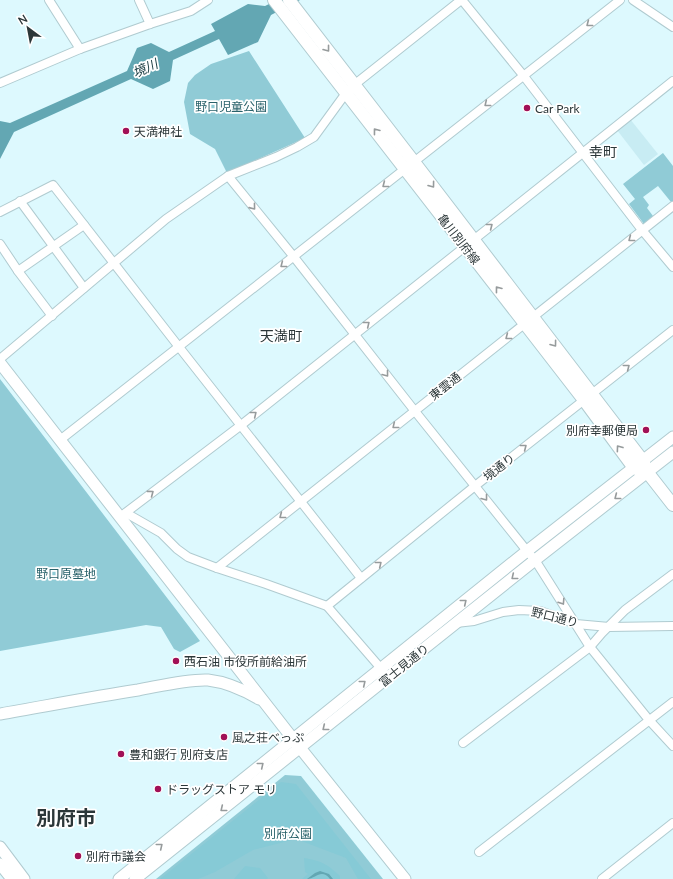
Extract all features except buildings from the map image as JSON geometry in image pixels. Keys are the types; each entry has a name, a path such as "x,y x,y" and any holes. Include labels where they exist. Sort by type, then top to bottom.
{"main road":[{"name":"亀川別府線","path":"274,0 298,22 354,85 410,166 638,464 648,473 673,505"},
{"name":"亀川別府線","path":"289,0 298,22 346,93 410,166"}],"street":[{"path":"49,0 80,49"},
{"path":"139,0 150,24"},
{"path":"0,83 80,49 192,11 208,0"},
{"path":"0,358 166,219 228,176 297,147 314,137 346,93 354,85 462,0 642,230 673,267"},
{"path":"60,440 620,0"},
{"path":"633,0 673,27"},
{"path":"123,515 240,426 673,81"},
{"path":"228,176 535,560 590,647 649,720 673,746"},
{"path":"0,212 53,185 240,426 361,578"},
{"path":"20,202 84,288"},
{"name":"東雲通","path":"217,568 414,410 673,206"},
{"path":"18,271 84,225"},
{"path":"0,244 18,271 52,316"},
{"name":"境通り","path":"327,606 475,486 673,330"},
{"path":"0,363 60,440 123,515 296,743 405,879"},
{"path":"118,879 385,673 439,621 672,438"},
{"name":"富士見通り","path":"385,673 456,623 673,452"},
{"path":"123,515 161,533 177,549 188,557 327,606 385,673"},
{"path":"462,743 590,647 625,610 673,574"},
{"name":"野口通り","path":"439,621 456,623 474,621 503,612 519,610 540,611 576,624 609,627 673,626"},
{"path":"0,714 180,682 200,680 213,681 240,689 266,704"},
{"path":"479,852 673,702"},
{"path":"135,879 296,743"},
{"path":"602,879 673,823"},
{"path":"0,847 24,879"},
{"path":"0,864 12,879"}],"shaded area":[{"path":"630,119 658,154 644,165 617,130"}],"green space":[{"name":"野口児童公園","path":"249,51 305,138 227,173 215,149 190,134 184,102 188,83 195,75 211,64"},
{"path":"663,153 673,166 673,201 671,202 658,186 643,197 649,205 647,208 653,216 644,224 629,204 635,199 623,184"},
{"name":"野口原墓地","path":"0,379 200,641 180,652 174,649 161,627 146,625 0,651"},
{"name":"別府公園","path":"285,775 301,776 383,879 156,879"},
{"path":"281,782 296,784 371,879 358,879 346,858 296,839 253,850 215,872 198,879 160,879"},
{"path":"304,858 315,860 328,866 340,876 340,879 302,879 308,874 305,872"},
{"path":"245,866 260,868 268,878 234,879"}],"water":[{"name":"境川","path":"277,0 300,0 271,15 258,42 228,55 219,39 173,60 170,81 153,89 131,79 14,132 0,159 0,121 10,123 127,71 137,48 151,43 169,52 215,31 211,24 248,4 265,6"},
{"path":"320,871 329,874 333,879 321,874 307,879 315,873"}],"place":[{"name":"Car Park","path":"527,108"},
{"name":"天満神社","path":"126,131"},
{"name":"別府幸郵便局","path":"646,430"},
{"name":"西石油 市役所前給油所","path":"176,661"},
{"name":"風之荘べっぷ","path":"224,737"},
{"name":"豊和銀行 別府支店","path":"121,754"},
{"name":"ドラッグストア モリ","path":"158,789"},
{"name":"別府市議会","path":"78,856"}],"district":[{"name":"幸町","path":"603,151"},
{"name":"天満町","path":"281,335"},
{"name":"別府市","path":"66,817"}]}
